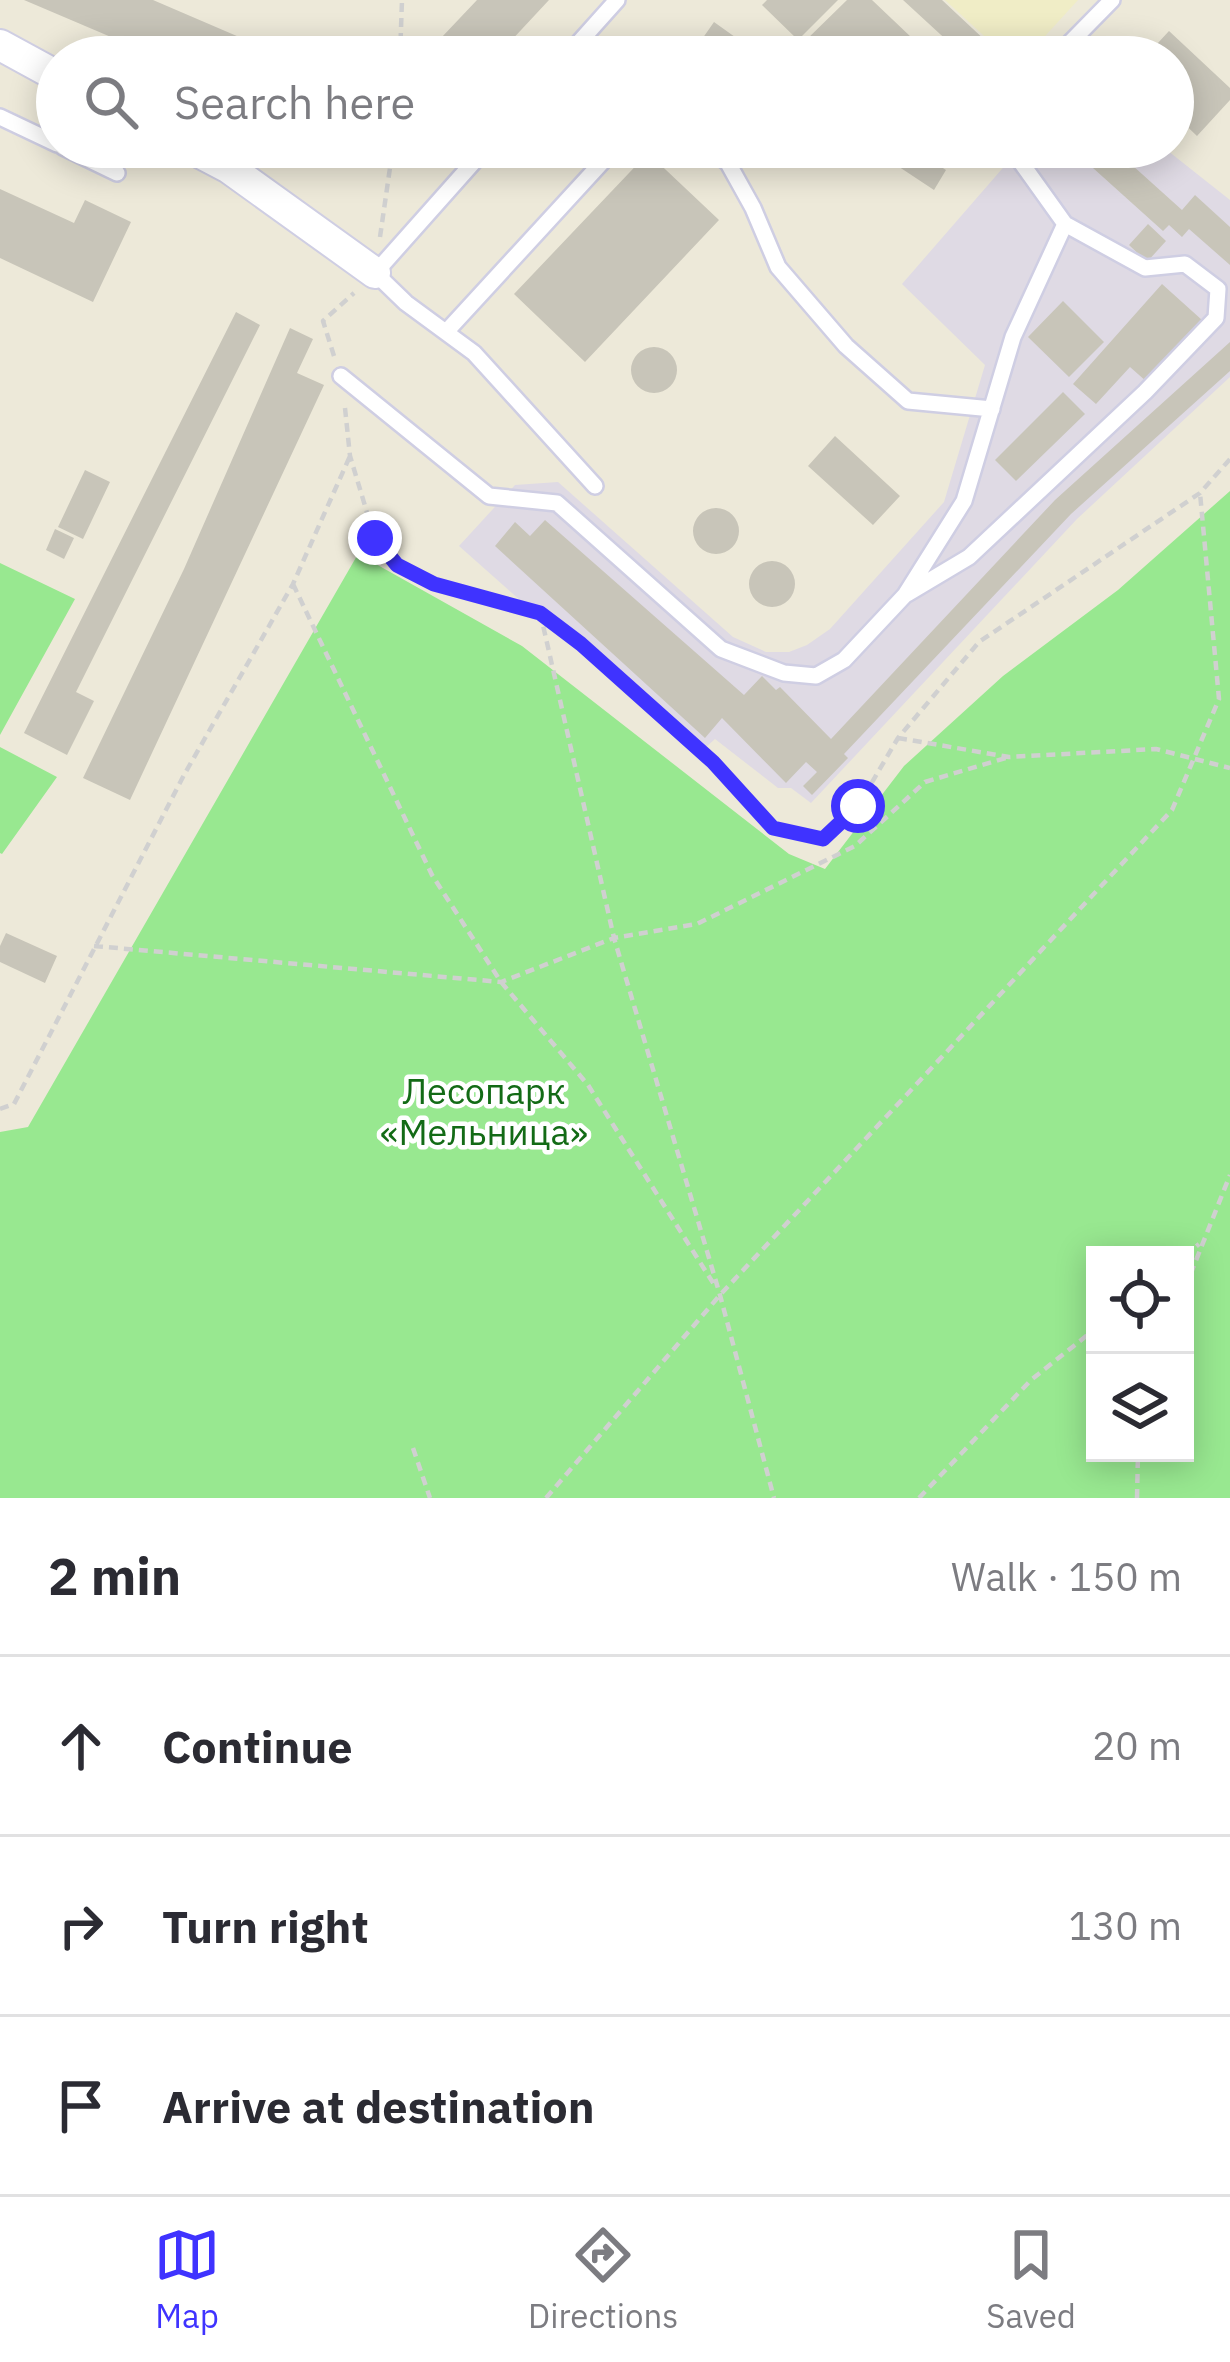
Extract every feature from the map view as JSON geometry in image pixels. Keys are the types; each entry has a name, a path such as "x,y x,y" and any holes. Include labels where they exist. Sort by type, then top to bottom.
{"street":[{"path":"0,45 36,65"},
{"path":"229,168 374,274"}],"lane":[{"path":"585,36 617,0"},
{"path":"1077,36 1112,0"},
{"path":"0,116 36,134"},
{"path":"106,168 117,173"},
{"path":"468,168 374,274 474,353 595,486"},
{"path":"446,332 597,168"},
{"path":"731,168 778,268 846,346 908,401 992,409"},
{"path":"904,595 969,557 1145,392 1216,318 1218,289 1185,264 1145,268 1065,224 1025,168"},
{"path":"341,376 489,496 557,503 721,649 784,673 816,676 844,660 904,595 964,501 1013,337 1065,224"}],"path":[{"path":"401,36 402,0"},
{"path":"390,168 374,274 323,321 341,376 350,456 375,538 397,565 434,584 540,613 713,762 773,828 823,839 858,806 898,738 979,642 1200,493 1230,459"},
{"path":"0,1109 14,1104 184,776 293,584 350,456"},
{"path":"546,1498 720,1295 1172,810 1219,699 1200,493"},
{"path":"293,584 432,874 501,982 588,1085 720,1295"},
{"path":"540,613 614,938 720,1295 774,1498"},
{"path":"898,738 1009,757 1156,749 1230,768"},
{"path":"94,946 501,982 614,938 697,924 856,846 925,782 1009,757"},
{"path":"1194,1264 1230,1175"},
{"path":"1194,1248 1203,1241"},
{"path":"919,1498 1031,1380 1086,1336"},
{"path":"413,1448 430,1498"},
{"path":"1137,1498 1138,1462"}],"shaded area":[{"path":"945,0 1078,0 1045,36 984,36"},
{"path":"1003,168 1190,168 1230,200 1230,377 1077,519 811,803 791,788 778,788 715,739 696,756 459,546 515,485 558,482 733,637 766,652 789,652 807,645 830,629 944,502 985,365 902,284"}],"green space":[{"name":"Лесопарк «Мельница»","path":"1230,491 1230,1498 0,1498 0,1132 28,1127 358,554 522,646 789,854 825,869 904,766 1003,676 1118,590"},
{"path":"0,563 75,599 0,735"},
{"path":"0,747 57,777 2,854 0,853"}],"building":[{"path":"24,0 153,0 237,36 109,36"},
{"path":"477,0 549,0 516,36 443,36"},
{"path":"767,0 838,0 802,36 794,36 762,5"},
{"path":"847,0 872,0 910,36 810,36"},
{"path":"903,0 942,0 981,36 942,36"},
{"path":"714,22 734,36 704,36"},
{"path":"1194,54 1230,88 1230,100 1197,136"},
{"path":"634,168 664,168 719,220 585,362 514,294"},
{"path":"901,168 946,170 934,190"},
{"path":"1093,168 1135,168 1182,210 1195,195 1230,227 1230,265 1189,229 1182,237 1169,225 1163,231"},
{"path":"0,189 74,223 85,200 131,222 93,302 0,258"},
{"path":"1148,224 1166,241 1147,262 1129,245"},
{"path":"1162,284 1202,320 1147,382 1130,367 1096,404 1073,384"},
{"path":"1063,301 1104,342 1069,377 1028,337"},
{"path":"236,312 260,325 76,692 94,701 67,755 24,733"},
{"path":"290,328 313,339 297,373 324,385 130,800 83,778 184,569"},
{"path":"1230,342 1230,371 1071,514 844,754 848,758 812,795 803,786 817,772 806,762 786,783 722,718 705,738 495,546 515,522 530,536 545,520 744,695 762,676 776,690 780,687 831,739 1055,500"},
{"path":"654,347 670,354 677,370 670,386 654,393 638,386 631,370 638,354"},
{"path":"1063,392 1085,414 1016,481 995,460"},
{"path":"835,436 900,496 873,525 808,466"},
{"path":"85,470 110,482 83,539 58,527"},
{"path":"716,508 733,514 739,531 733,548 716,554 699,548 693,531 699,514"},
{"path":"55,529 74,538 64,559 46,550"},
{"path":"772,561 789,567 795,584 789,601 772,607 755,601 749,584 755,567"},
{"path":"6,933 57,956 45,983 0,962"}],"route":[{"path":"375,538 397,565 434,584 540,613 713,762 773,828 823,839 858,806"}]}
